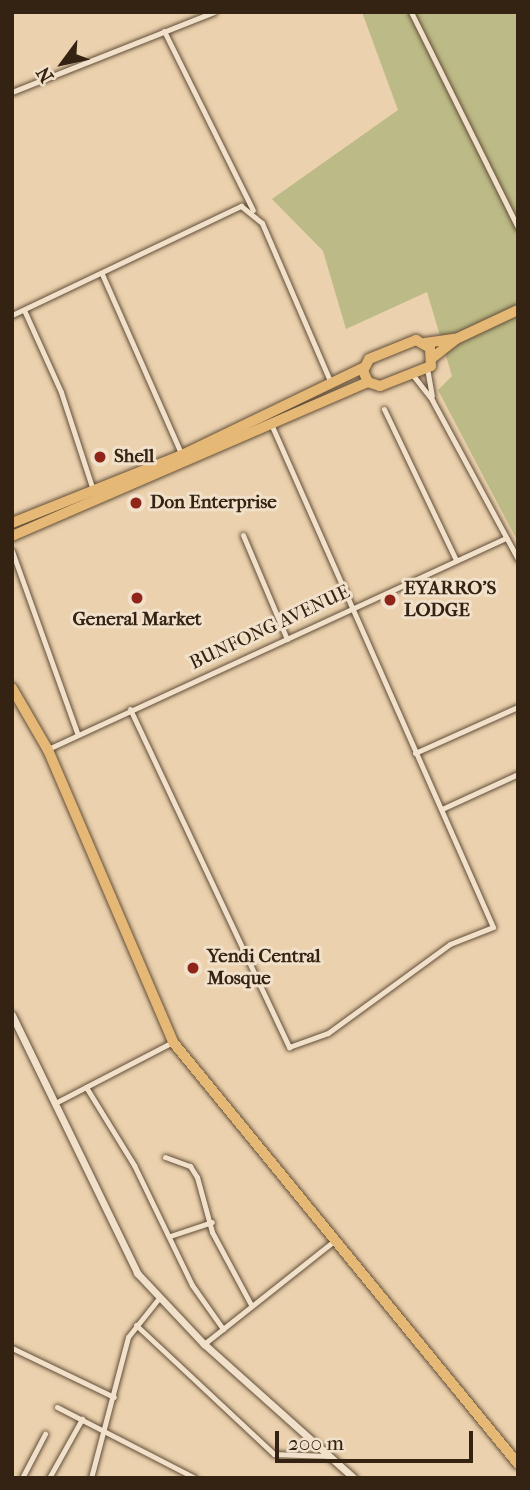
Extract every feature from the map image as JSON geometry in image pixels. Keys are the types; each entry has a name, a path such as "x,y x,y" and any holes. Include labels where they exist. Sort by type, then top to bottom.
{"highway":[{"path":"12,536 368,382 380,386 412,374 430,363 456,339 518,310"},
{"path":"12,523 94,493 181,455 363,368 369,359 425,342 456,339"},
{"path":"425,342 430,363"},
{"path":"363,368 368,382"},
{"path":"12,688 48,750 173,1042 518,1464"}],"street":[{"path":"12,92 214,12"},
{"path":"411,12 518,228"},
{"path":"164,31 254,211 331,384"},
{"path":"12,315 241,206 254,211"},
{"path":"102,274 181,455"},
{"path":"24,310 61,392 94,493"},
{"path":"430,363 432,400"},
{"path":"412,374 432,400 518,559"},
{"path":"384,409 456,560"},
{"path":"130,709 289,1047 328,1033 450,944 493,926 271,424"},
{"path":"243,535 287,639"},
{"name":"BUNFONG AVENUE","path":"48,750 130,709 506,538"},
{"path":"12,551 78,735"},
{"path":"415,753 518,706"},
{"path":"442,809 518,774"},
{"path":"12,1015 59,1101 116,1231 159,1298 204,1344 354,1478"},
{"path":"59,1101 173,1042"},
{"path":"86,1087 170,1236 192,1285 223,1329"},
{"path":"165,1157 190,1166 237,1288 250,1303"},
{"path":"170,1236 212,1222"},
{"path":"204,1344 250,1303 335,1240"},
{"path":"91,1478 136,1325 159,1298"},
{"path":"136,1325 274,1454 328,1456"},
{"path":"12,1348 114,1397"},
{"path":"57,1407 195,1478"},
{"path":"49,1478 82,1419"},
{"path":"22,1478 45,1434"}],"shaded area":[{"path":"362,12 518,12 518,542 438,390 452,376 427,292 346,329 323,251 272,199 398,110"}],"place":[{"name":"Shell","path":"100,457"},
{"name":"Don Enterprise","path":"136,503"},
{"name":"General Market","path":"137,598"},
{"name":"EYARRO'S LODGE","path":"390,600"},
{"name":"Yendi Central Mosque","path":"193,968"}]}
